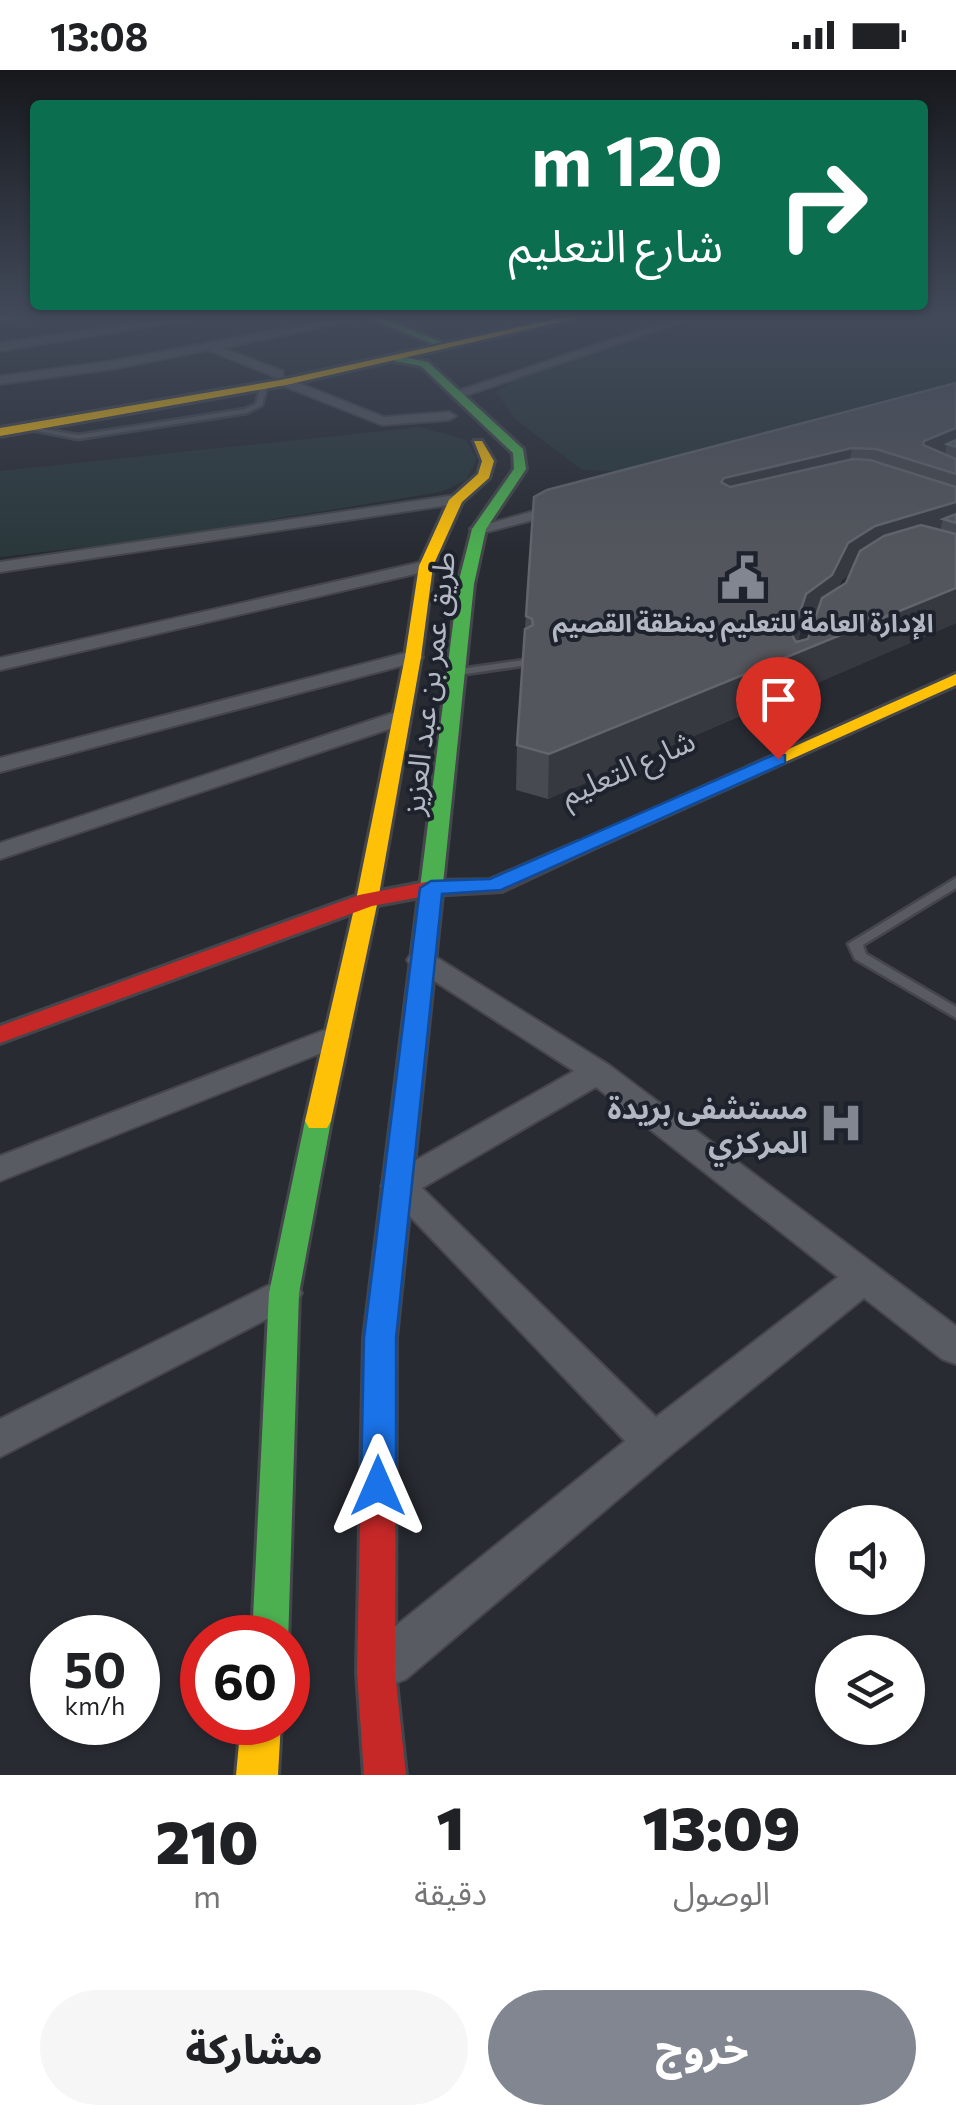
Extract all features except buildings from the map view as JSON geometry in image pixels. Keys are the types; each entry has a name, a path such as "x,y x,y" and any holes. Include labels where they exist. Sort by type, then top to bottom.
{"main road":[{"path":"0,423 189,394"},
{"path":"0,432 205,394"},
{"name":"طريق عمر بن عبد العزيز","path":"271,1615 284,1293 335,1036 367,900 398,718 413,657 426,566 456,500 484,475 488,461 477,442 429,394"},
{"name":"طريق عمر بن عبد العزيز","path":"385,1775 376,1672 380,1338 466,584 479,529 520,469 519,452 460,394"},
{"name":"شارع التعليم","path":"0,1035 367,900 431,888 494,886 956,679"},
{"name":"شارع التعليم","path":"431,888 486,863"},
{"path":"257,1775 259,1745"},
{"path":"277,1745 279,1775"}],"street":[{"path":"310,394 382,422 449,416"},
{"path":"479,529 594,499"},
{"path":"0,567 456,500"},
{"path":"0,664 426,566"},
{"path":"0,765 413,657"},
{"path":"0,850 398,718"},
{"path":"421,960 598,1072 956,1348"},
{"path":"0,1170 335,1036"},
{"path":"598,1072 398,1186 654,1443"},
{"path":"376,1672 654,1443 863,1278"},
{"path":"0,1439 284,1293"}],"lane":[{"path":"458,672 524,663"},
{"path":"956,882 855,944 860,956 956,1013"}],"shaded area":[{"path":"497,394 956,394 631,472 582,470 515,419"},
{"path":"420,427 466,440 477,459 466,480 441,492 139,541 0,557 0,471"}],"traffic: fast":[{"path":"424,952 466,584 479,529 520,469 519,452 456,394"},
{"path":"272,1615 284,1293 318,1121"}],"traffic: slow":[{"path":"0,432 220,394"},
{"path":"318,1121 367,900 413,657 426,566 456,500 484,475 488,461 478,444"},
{"path":"578,848 956,679"},
{"path":"257,1775 259,1745"}],"traffic: jam":[{"path":"0,1035 367,900 431,888 494,886 578,848"},
{"path":"385,1775 376,1672 380,1338 424,952"}],"place":[{"name":"الإدارة العامة للتعليم بمنطقة القصيم","path":"743,578"},
{"name":"مستشفى بريدة المركزي","path":"841,1123"}],"route":[{"path":"378,1486 380,1338 431,888 494,886 778,759"}]}
